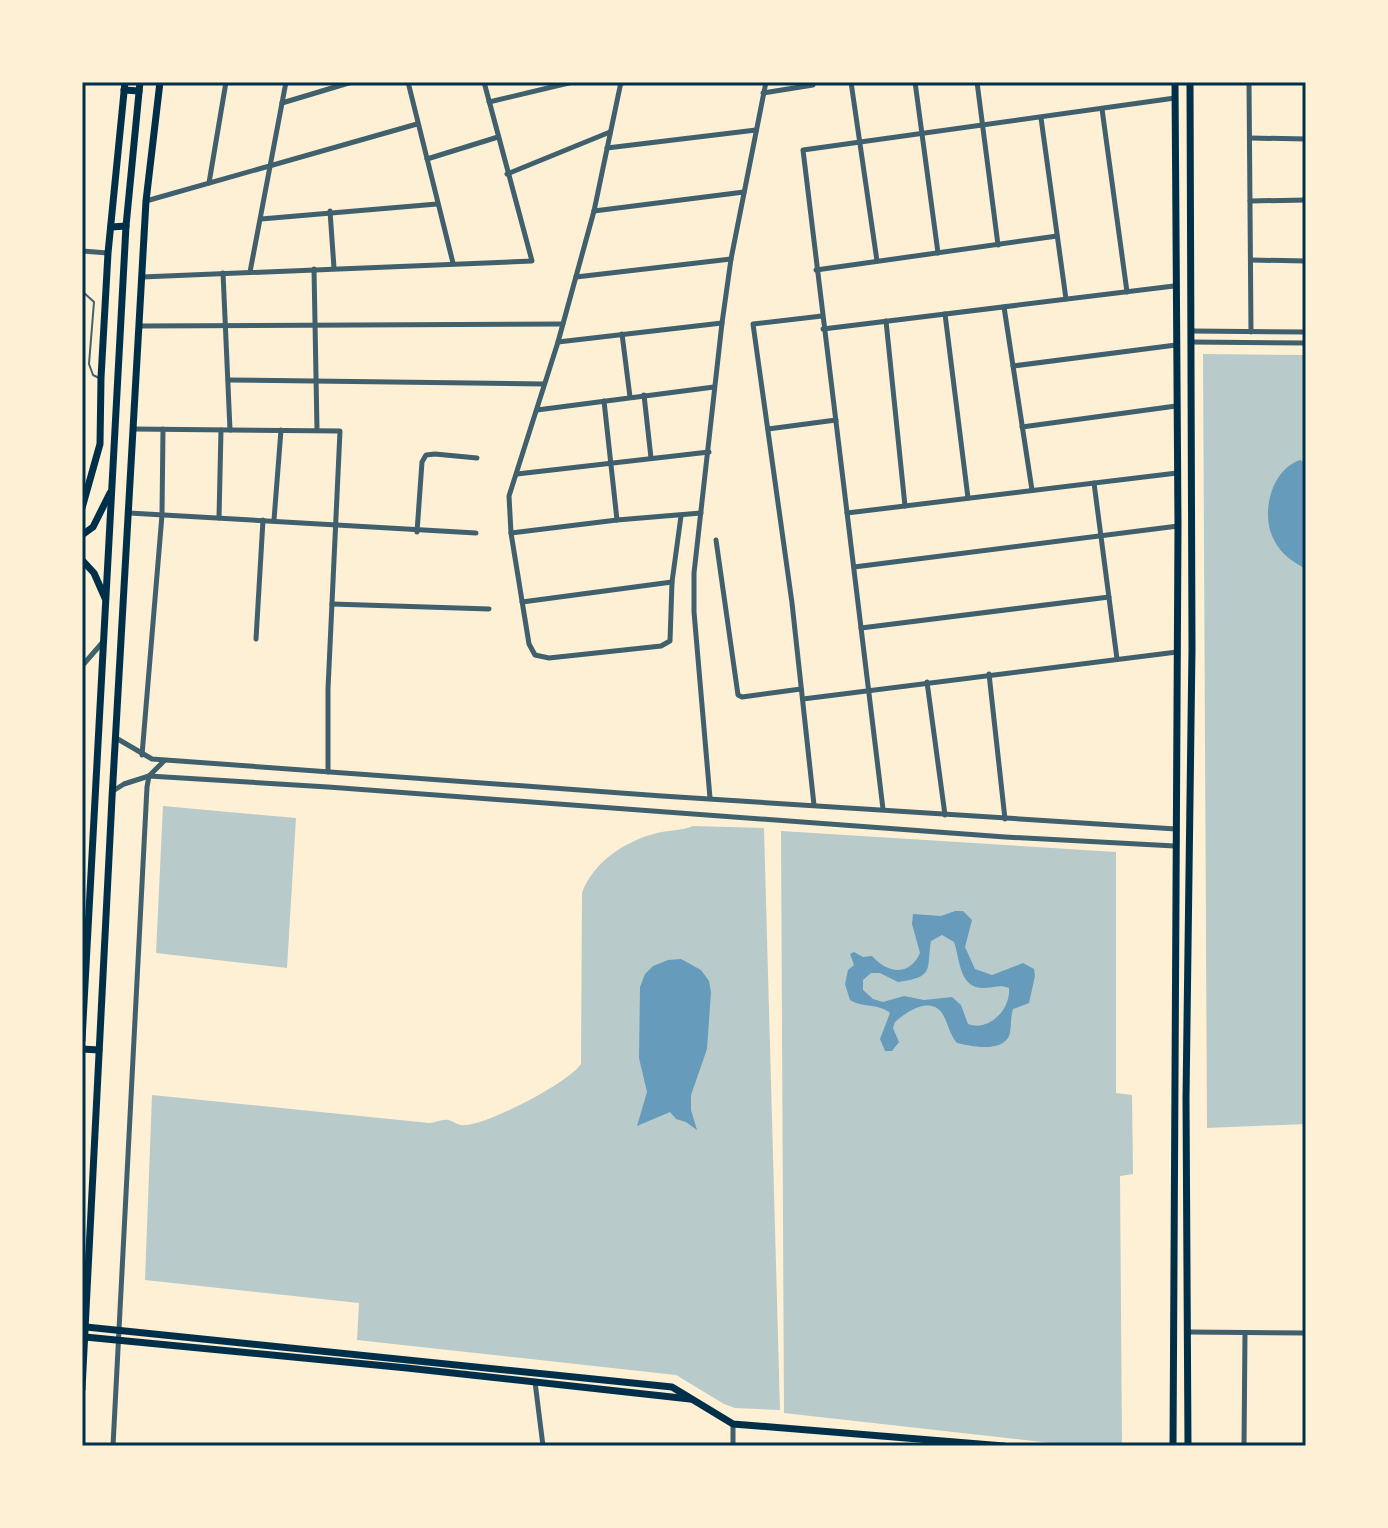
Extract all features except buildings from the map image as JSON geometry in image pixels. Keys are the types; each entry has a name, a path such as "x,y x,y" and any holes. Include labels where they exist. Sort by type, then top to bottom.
{"main road":[{"path":"82,1389 146,201 160,82"},
{"path":"1173,1446 1178,526 1175,82"},
{"path":"1188,1446 1186,1098 1192,649 1190,82"},
{"path":"82,508 100,444 108,256 124,86 139,86 126,226 82,1040"},
{"path":"1175,146 1190,146"},
{"path":"111,227 126,226"},
{"path":"82,535 98,519 112,487"},
{"path":"82,560 94,573 106,601"},
{"path":"82,1049 99,1050"},
{"path":"1173,1267 1188,1266"},
{"path":"86,1327 672,1387 733,1424 928,1443 1004,1446"},
{"path":"85,1337 693,1399"}],"street":[{"path":"209,183 226,82"},
{"path":"250,272 286,82"},
{"path":"282,103 352,82"},
{"path":"408,82 453,263"},
{"path":"142,277 532,261 484,82"},
{"path":"489,102 573,82"},
{"path":"630,82 621,83 594,211 558,342 509,496 511,533 522,602 529,644 535,655 541,658 667,644 672,638 672,582 681,516"},
{"path":"710,798 694,612 694,573 731,259 766,82"},
{"path":"763,93 813,85 812,82"},
{"path":"851,82 877,261"},
{"path":"915,82 938,253"},
{"path":"977,82 998,245"},
{"path":"1249,82 1251,332"},
{"path":"883,809 803,150 1175,98"},
{"path":"1102,109 1127,292"},
{"path":"1041,118 1066,299"},
{"path":"146,201 417,124"},
{"path":"607,148 756,130"},
{"path":"507,174 610,132"},
{"path":"427,159 498,137"},
{"path":"1250,138 1306,139"},
{"path":"594,211 744,192"},
{"path":"1250,201 1306,200"},
{"path":"261,219 437,204"},
{"path":"330,211 334,268"},
{"path":"816,270 1057,236"},
{"path":"82,251 108,256"},
{"path":"576,277 731,259"},
{"path":"1251,260 1306,261"},
{"path":"314,269 317,430"},
{"path":"223,273 230,430"},
{"path":"823,329 1174,286"},
{"path":"1004,307 1032,490"},
{"path":"945,314 968,498"},
{"path":"814,805 803,699 753,324 822,316"},
{"path":"886,321 905,506"},
{"path":"558,342 722,323"},
{"path":"139,326 563,324"},
{"path":"1190,331 1306,332"},
{"path":"622,334 630,397"},
{"path":"1190,342 1306,343"},
{"path":"1013,366 1176,345"},
{"path":"228,380 544,384"},
{"path":"537,410 714,387"},
{"path":"644,395 651,458"},
{"path":"604,401 617,520"},
{"path":"1022,427 1176,406"},
{"path":"768,429 836,420"},
{"path":"133,429 340,431 328,689 328,772"},
{"path":"142,755 162,515 163,429"},
{"path":"219,518 221,430"},
{"path":"274,520 281,430"},
{"path":"516,474 709,452"},
{"path":"417,532 422,462 426,455 477,458"},
{"path":"847,513 1177,473"},
{"path":"1094,483 1117,659"},
{"path":"129,513 476,533"},
{"path":"511,533 701,513"},
{"path":"256,639 263,520"},
{"path":"854,567 1178,526"},
{"path":"716,540 738,695 801,689"},
{"path":"522,602 672,582"},
{"path":"861,628 1109,597"},
{"path":"332,604 489,609"},
{"path":"82,666 103,641"},
{"path":"803,699 1177,652"},
{"path":"989,674 1005,819"},
{"path":"927,682 945,815"},
{"path":"116,738 142,755 165,760 1176,829"},
{"path":"113,1446 149,776 165,760"},
{"path":"112,792 124,784 149,776 1005,837 1175,846"},
{"path":"662,796 664,811"},
{"path":"82,895 90,903"},
{"path":"1189,1332 1306,1333"},
{"path":"1244,1446 1245,1333"},
{"path":"535,1382 543,1446"},
{"path":"733,1424 733,1446"}],"lane":[{"path":"82,291 94,302 89,364 93,375 101,378"}],"shaded area":[{"path":"1203,354 1306,355 1306,1124 1207,1128"},
{"path":"163,806 296,818 287,968 156,953"},
{"path":"693,826 764,828 780,1410 735,1408 676,1375 357,1340 359,1303 145,1280 152,1095 429,1123 448,1120 463,1125 492,1118 527,1101 561,1081 581,1064 582,893 587,882 612,854 633,841"},
{"path":"781,831 1116,852 1116,1093 1132,1095 1133,1174 1120,1176 1122,1446 1078,1446 784,1413"}],"water":[{"path":"1300,460 1306,463 1306,569 1280,549 1270,530 1268,518 1275,483 1290,465"},
{"path":"963,911 972,920 965,947 975,969 992,975 1023,963 1034,969 1029,1003 1013,1009 1010,1033 1005,1041 985,1047 957,1043 937,1008 918,1007 895,1022 893,1028 899,1042 892,1051 885,1051 880,1039 890,1013 850,1000 845,984 848,970 854,965 850,954 872,956 891,969 904,969 920,953 912,924 913,914 941,916","holes":["942,935 954,942 962,971 969,983 975,987 1009,988 1006,1004 991,1022 976,1026 968,1024 961,1005 952,997 924,1000 904,996 883,1002 873,999 863,990 863,980 871,973 880,973 898,982 924,974 931,941"]},
{"path":"681,959 701,970 709,981 711,992 707,1049 691,1095 691,1110 697,1130 676,1119 670,1112 637,1126 647,1092 639,1058 640,987 645,974 653,966"}]}
